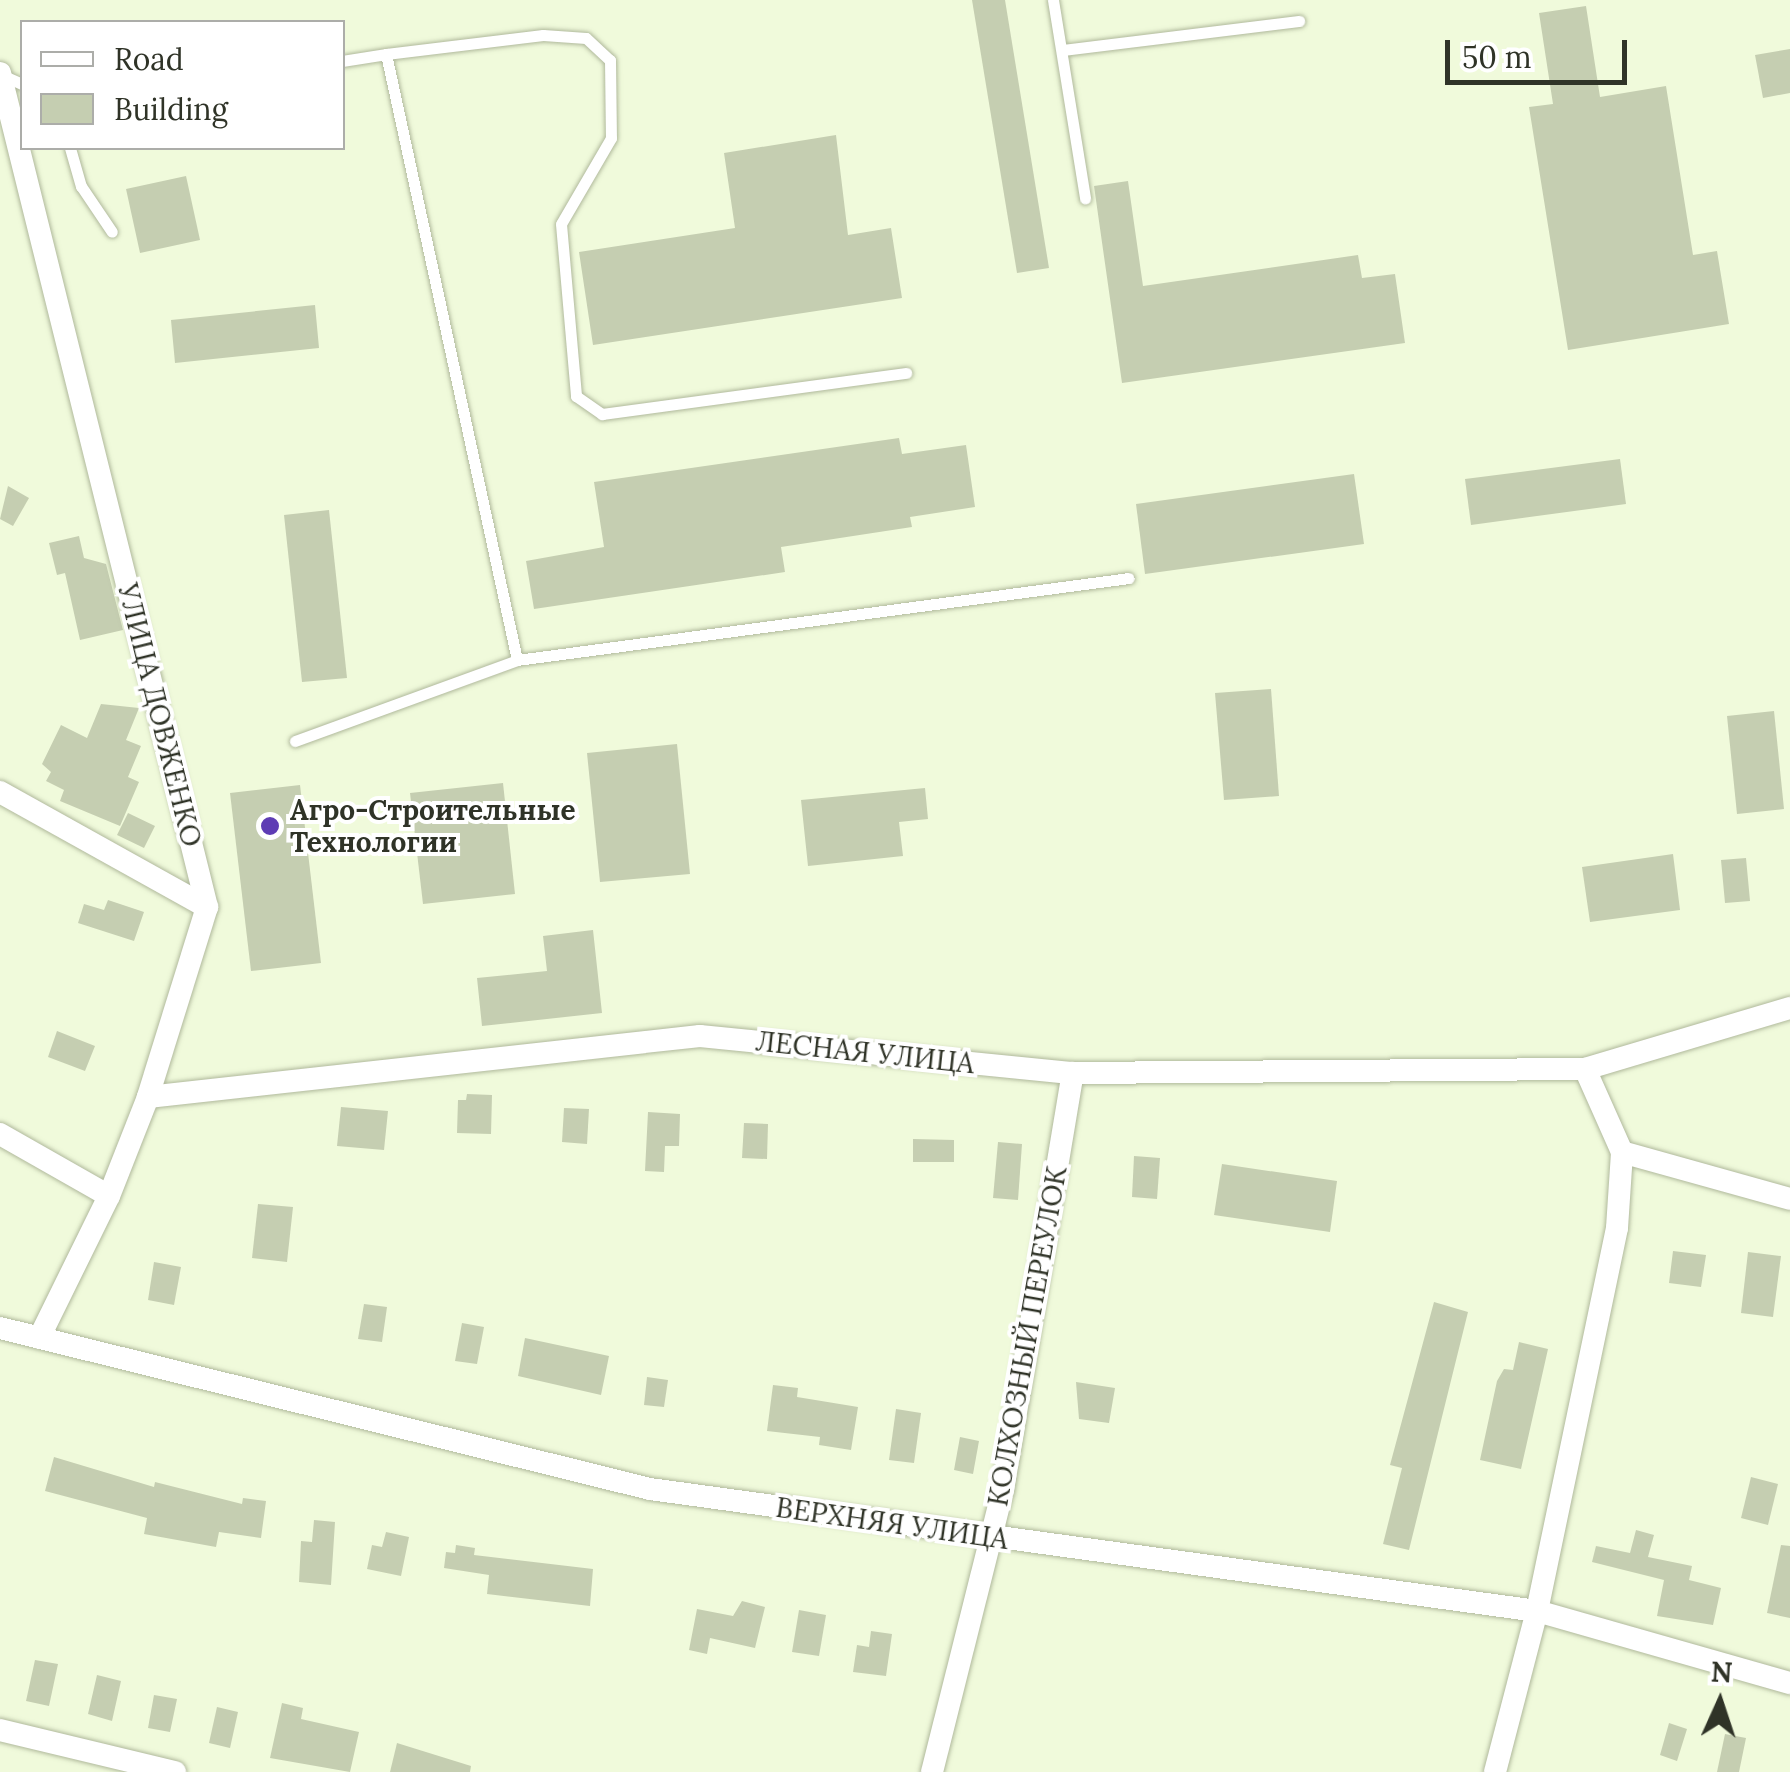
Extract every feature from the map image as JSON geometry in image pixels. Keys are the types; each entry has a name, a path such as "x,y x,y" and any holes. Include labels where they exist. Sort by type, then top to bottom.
{"street":[{"name":"УЛИЦА ДОВЖЕНКО","path":"9,78 20,124"},
{"name":"УЛИЦА ДОВЖЕНКО","path":"26,150 207,907"},
{"path":"0,792 207,907 148,1097 109,1196 39,1338"},
{"name":"ЛЕСНАЯ УЛИЦА","path":"148,1097 700,1036 1073,1072 1586,1069 1790,1008"},
{"path":"1495,1772 1537,1612 1618,1228 1622,1152 1586,1069"},
{"name":"КОЛХОЗНЫЙ ПЕРЕУЛОК","path":"932,1772 991,1538 1073,1072"},
{"path":"0,1134 109,1196"},
{"path":"1622,1152 1790,1198"},
{"name":"ВЕРХНЯЯ УЛИЦА","path":"0,1328 650,1489 1537,1612 1790,1682"},
{"path":"0,1730 175,1772"}],"lane":[{"path":"1054,0 1086,198"},
{"path":"1062,50 1299,21"},
{"path":"345,61 543,35 586,38 610,60 611,138 561,224 576,396 602,414 906,374"},
{"path":"386,54 517,660"},
{"path":"71,150 81,186 112,232"},
{"path":"295,741 517,660 1129,578"}],"building":[{"path":"972,0 1005,0 1049,268 1017,273"},
{"path":"1586,6 1600,97 1666,86 1693,255 1717,251 1729,324 1568,350 1529,107 1553,104 1539,13"},
{"path":"1790,49 1790,93 1763,98 1755,55"},
{"path":"836,135 848,235 891,228 902,298 593,345 579,252 735,228 724,153"},
{"path":"186,176 200,240 140,253 126,189"},
{"path":"1128,181 1143,286 1358,255 1362,278 1395,274 1405,343 1122,383 1094,186"},
{"path":"315,305 319,348 175,363 171,320"},
{"path":"899,438 902,454 966,445 975,507 910,517 912,527 781,547 785,572 534,609 526,561 604,547 594,482"},
{"path":"1620,459 1626,504 1471,525 1465,479"},
{"path":"1354,474 1364,544 1145,574 1136,504"},
{"path":"8,486 29,498 13,526 0,519"},
{"path":"329,510 347,678 302,682 284,515"},
{"path":"79,536 84,558 106,564 123,630 80,640 65,573 57,575 49,543"},
{"path":"1271,689 1279,796 1224,800 1215,693"},
{"path":"101,704 139,708 126,740 141,746 128,777 139,782 120,826 60,801 64,790 46,781 51,772 42,764 61,725 87,738"},
{"path":"1774,711 1784,809 1737,814 1727,716"},
{"path":"677,744 690,874 600,882 587,753"},
{"path":"503,783 515,894 423,904 410,793"},
{"path":"300,785 321,963 251,971 230,793"},
{"path":"925,788 928,819 899,822 903,856 808,866 801,800"},
{"path":"128,813 155,826 144,848 117,835"},
{"path":"1673,854 1680,910 1590,922 1582,867"},
{"path":"1746,858 1750,901 1725,903 1721,860"},
{"path":"108,900 144,912 134,941 78,923 84,904 104,910"},
{"path":"593,930 602,1013 482,1026 477,978 547,971 543,936"},
{"path":"57,1031 95,1046 85,1071 48,1057"},
{"path":"467,1094 492,1095 491,1134 457,1133 458,1100 466,1100"},
{"path":"341,1107 388,1111 384,1150 337,1146"},
{"path":"564,1108 589,1109 587,1144 562,1142"},
{"path":"648,1112 680,1114 679,1146 665,1146 664,1172 645,1171"},
{"path":"744,1123 768,1124 767,1159 742,1158"},
{"path":"913,1139 954,1140 954,1162 913,1162"},
{"path":"998,1142 1022,1144 1018,1200 993,1198"},
{"path":"1134,1156 1160,1158 1157,1199 1132,1197"},
{"path":"1222,1164 1337,1181 1330,1232 1214,1215"},
{"path":"258,1204 293,1207 287,1262 252,1258"},
{"path":"1673,1251 1706,1255 1701,1287 1669,1283"},
{"path":"1748,1252 1781,1256 1773,1317 1741,1313"},
{"path":"154,1262 181,1267 174,1305 148,1300"},
{"path":"1434,1302 1468,1312 1409,1550 1383,1544 1402,1468 1390,1465"},
{"path":"364,1304 387,1307 382,1342 358,1339"},
{"path":"462,1323 484,1327 477,1364 455,1361"},
{"path":"525,1338 609,1356 601,1395 518,1376"},
{"path":"1519,1342 1548,1349 1521,1469 1480,1460 1497,1381 1504,1369 1513,1370"},
{"path":"647,1377 668,1380 664,1407 644,1405"},
{"path":"1076,1382 1115,1388 1109,1423 1079,1419"},
{"path":"773,1385 798,1388 797,1397 858,1407 851,1450 819,1445 820,1437 767,1431"},
{"path":"896,1409 921,1413 914,1463 889,1460"},
{"path":"960,1437 979,1441 973,1474 954,1470"},
{"path":"54,1457 154,1487 155,1482 242,1504 243,1498 266,1501 261,1538 219,1532 216,1547 144,1534 147,1518 45,1491"},
{"path":"1751,1477 1778,1484 1768,1525 1741,1518"},
{"path":"314,1520 335,1522 331,1585 299,1582 301,1541 312,1542"},
{"path":"1636,1530 1654,1535 1648,1557 1692,1566 1689,1580 1721,1588 1713,1625 1657,1616 1664,1580 1592,1562 1596,1546 1630,1553"},
{"path":"386,1532 409,1537 401,1576 367,1569 372,1545 382,1547"},
{"path":"456,1545 475,1548 474,1555 593,1569 590,1606 487,1594 489,1575 444,1568 446,1552 455,1553"},
{"path":"1781,1545 1790,1546 1790,1618 1767,1613"},
{"path":"742,1601 765,1607 755,1648 710,1638 707,1654 689,1650 697,1609 733,1616"},
{"path":"799,1610 826,1615 819,1656 792,1652"},
{"path":"871,1631 892,1634 886,1676 853,1672 857,1645 869,1647"},
{"path":"35,1660 58,1664 49,1706 26,1701"},
{"path":"97,1675 121,1681 112,1721 88,1714"},
{"path":"154,1695 177,1699 170,1732 148,1728"},
{"path":"282,1703 303,1708 301,1719 359,1732 350,1772 270,1758"},
{"path":"217,1707 238,1712 230,1748 209,1743"},
{"path":"1669,1723 1687,1729 1677,1761 1660,1755"},
{"path":"1725,1734 1746,1738 1739,1772 1717,1772"},
{"path":"397,1743 471,1766 470,1772 390,1772"}],"place":[{"name":"Агро-Строительные Технологии","path":"270,826"}]}
